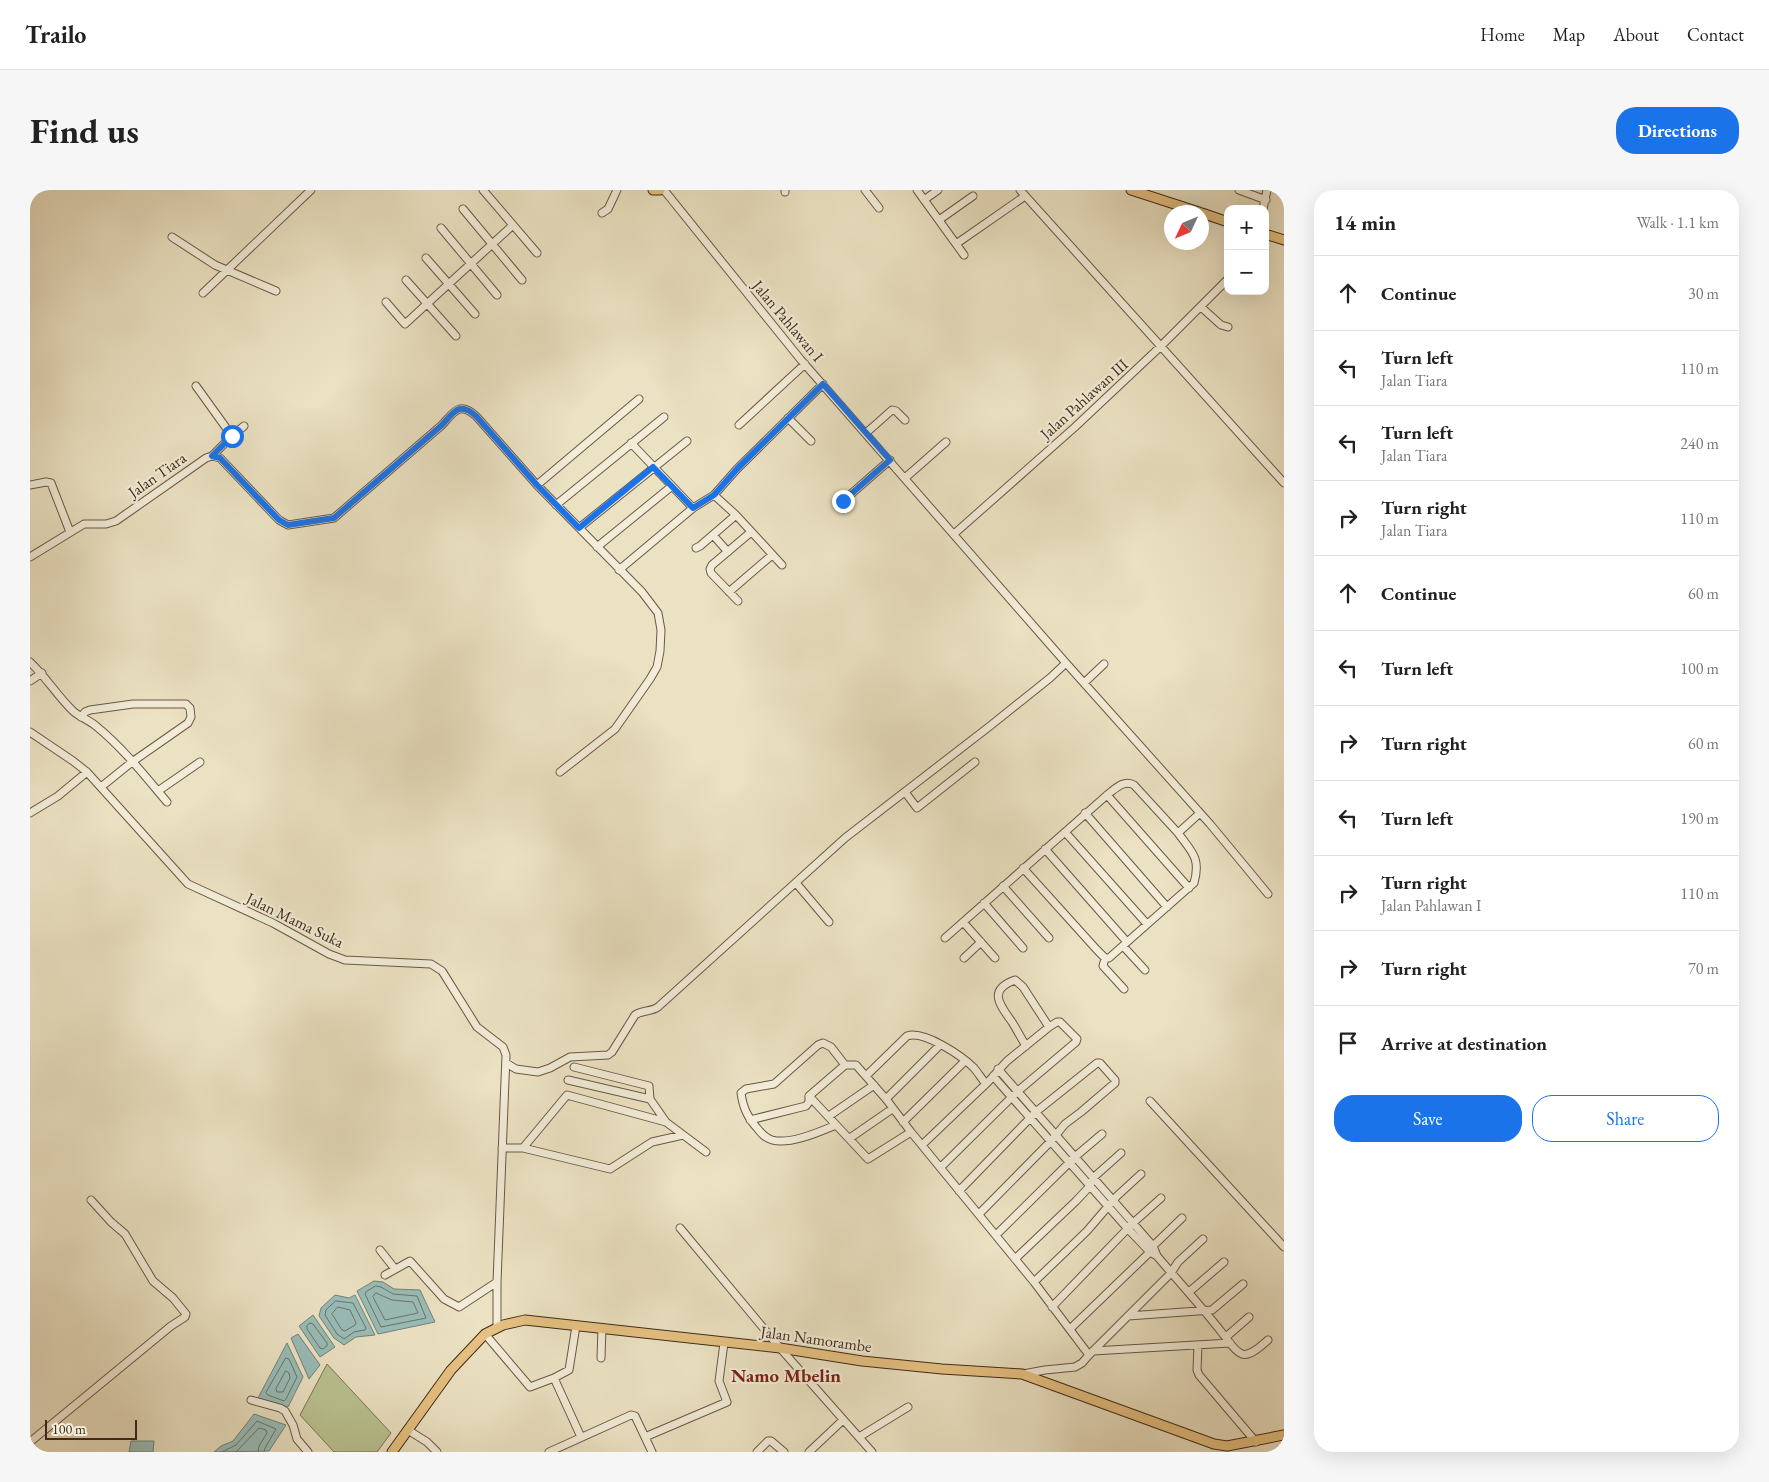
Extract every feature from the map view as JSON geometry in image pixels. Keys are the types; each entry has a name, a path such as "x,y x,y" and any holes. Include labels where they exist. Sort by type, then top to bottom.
{"main road":[{"path":"653,190 662,190"},
{"path":"1131,190 1176,205"},
{"path":"1209,216 1224,221"},
{"path":"1269,235 1284,240"},
{"name":"Jalan Namorambe","path":"396,1450 408,1430 452,1370 485,1334 518,1321 602,1328 780,1348 862,1361 1022,1374 1214,1444 1227,1446 1284,1436"}],"street":[{"path":"203,293 311,190"},
{"path":"483,190 537,253"},
{"path":"602,213 608,209 617,190"},
{"name":"Jalan Pahlawan I","path":"662,190 805,364 1066,663 1200,813 1268,894"},
{"path":"865,190 879,208"},
{"path":"918,190 964,255"},
{"path":"924,200 938,190"},
{"path":"1239,190 1266,200"},
{"path":"1264,205 1267,190"},
{"path":"956,244 1022,193 1284,483"},
{"path":"939,220 973,196"},
{"path":"463,210 522,280"},
{"path":"386,302 405,324 513,225"},
{"path":"441,228 497,295"},
{"path":"172,237 215,265 276,291"},
{"path":"426,258 475,314"},
{"path":"406,280 456,336"},
{"name":"Jalan Pahlawan III","path":"954,534 1074,427 1160,347 1224,283"},
{"path":"1201,306 1222,326 1228,327"},
{"path":"739,425 805,364"},
{"path":"619,570 693,508 714,495 737,469 823,384"},
{"path":"196,386 232,436"},
{"path":"560,772 615,729 636,700 657,667 661,630 658,613 642,592 537,485 639,399"},
{"name":"Jalan Tiara","path":"30,557 84,524 106,524 116,520 206,458 212,456 220,458 279,520 288,525 334,518 460,408 476,416 537,485"},
{"path":"866,433 892,410 896,411 905,420"},
{"path":"556,505 664,417"},
{"path":"788,418 811,441"},
{"path":"212,456 244,426"},
{"path":"579,528 687,441"},
{"path":"905,478 946,442"},
{"path":"631,443 693,508"},
{"path":"843,501 890,460"},
{"path":"30,485 51,483 70,532"},
{"path":"597,547 672,486"},
{"path":"714,495 736,515 782,566"},
{"path":"696,548 736,515"},
{"path":"738,601 710,570 712,565 751,532"},
{"path":"713,535 728,552"},
{"path":"729,592 772,555"},
{"path":"30,662 42,673 70,708 81,717 96,725 167,802"},
{"path":"506,1064 516,1069 538,1072 570,1057 608,1055 612,1052 635,1015 639,1012 658,1008 845,838 1035,690 1066,663"},
{"path":"1084,683 1104,664"},
{"path":"30,681 42,673"},
{"path":"81,717 90,710 124,705 186,704 188,706 191,717 188,722 101,787"},
{"name":"Jalan Mama Suka","path":"30,732 73,760 87,772 188,884 273,923 329,954 345,960 431,964 442,971 477,1027 503,1047 506,1055 506,1064 497,1282 497,1328"},
{"path":"158,791 200,762"},
{"path":"905,792 917,808 975,762"},
{"path":"30,813 49,803 87,772"},
{"path":"944,938 1107,794 1124,783 1129,782 1134,785 1178,833 1196,858 1198,870 1194,883 1189,888 1109,958 1105,958"},
{"path":"1107,794 1189,888"},
{"path":"1085,813 1167,907"},
{"path":"1178,833 1200,813"},
{"path":"1065,832 1147,924"},
{"path":"1045,849 1145,970"},
{"path":"1023,868 1105,958"},
{"path":"796,883 830,922"},
{"path":"1003,886 1049,938"},
{"path":"984,903 1023,948"},
{"path":"963,922 995,958"},
{"path":"964,958 981,942"},
{"path":"1105,958 1103,966 1124,988"},
{"path":"1026,1046 999,1005 997,998 999,990 1008,982 1015,980 1022,987 1049,1027"},
{"path":"922,1145 986,1084 998,1069 1049,1027 1060,1022 1074,1036 1077,1040 1076,1042 1018,1091 941,1167"},
{"path":"866,1076 907,1036 920,1036 940,1045 974,1068 986,1084"},
{"path":"836,1125 806,1136 780,1141 772,1140 765,1137 750,1120 744,1108 741,1094 746,1089 774,1084 818,1045 823,1043 831,1047 845,1065"},
{"path":"886,1099 940,1045"},
{"path":"903,1122 965,1062"},
{"path":"959,1191 1037,1111 1097,1063 1100,1063 1115,1083 1065,1124 1051,1141 979,1214"},
{"path":"750,1120 806,1106 809,1102 809,1096 845,1065 856,1065 886,1099 892,1109 1091,1353"},
{"path":"574,1067 649,1086 650,1099 666,1122 706,1152"},
{"path":"998,1069 1076,1156 1092,1182"},
{"path":"993,1076 1070,1162 1092,1182 1206,1311 1240,1354 1246,1354 1268,1340"},
{"path":"568,1080 650,1099"},
{"path":"829,1116 874,1085"},
{"path":"523,1148 567,1095 666,1122"},
{"path":"809,1096 868,1159 911,1132"},
{"path":"1150,1102 1284,1247"},
{"path":"850,1138 892,1109"},
{"path":"502,1148 523,1148 610,1169 652,1142 683,1134"},
{"path":"996,1236 1076,1156 1102,1134"},
{"path":"1015,1259 1121,1153"},
{"path":"1034,1282 1087,1231 1141,1174"},
{"path":"1052,1307 1130,1226 1161,1198"},
{"path":"30,1442 171,1326 185,1317 186,1314 173,1298 153,1281 125,1234 111,1222 92,1200"},
{"path":"1070,1329 1182,1218"},
{"path":"680,1228 780,1348 872,1452"},
{"path":"1022,1374 1075,1367 1082,1363 1171,1273 1178,1262 1203,1239"},
{"path":"380,1250 395,1268"},
{"path":"385,1275 410,1260 444,1299 459,1307 497,1282"},
{"path":"1189,1292 1224,1262"},
{"path":"1128,1316 1212,1310 1243,1284"},
{"path":"1091,1353 1198,1345 1228,1340 1249,1317"},
{"path":"485,1334 528,1387 567,1372 570,1368 576,1326"},
{"path":"601,1358 602,1328"},
{"path":"645,1436 727,1402 719,1380 724,1343"},
{"path":"1198,1345 1197,1370 1199,1375 1256,1442"},
{"path":"554,1378 582,1437"},
{"path":"251,1400 285,1411 292,1422 297,1439 308,1452"},
{"path":"859,1437 908,1407"},
{"path":"548,1452 631,1415 634,1416 652,1452"},
{"path":"809,1452 843,1420"},
{"path":"408,1430 427,1442 437,1452"},
{"path":"756,1452 768,1441 771,1441 784,1452"}],"green space":[{"path":"327,1364 391,1433 377,1452 334,1452 300,1415"}],"water":[{"path":"374,1281 383,1282 394,1289 420,1290 435,1322 378,1334 357,1291"},
{"path":"335,1295 349,1298 355,1295 375,1335 356,1337 344,1345 334,1338 319,1316 321,1308"},
{"path":"313,1315 335,1347 320,1357 299,1326"},
{"path":"298,1334 320,1365 309,1379 291,1338"},
{"path":"287,1343 303,1377 288,1407 258,1398"},
{"path":"254,1414 286,1425 269,1451 214,1452 221,1446 233,1441"},
{"path":"131,1441 154,1441 153,1452 129,1452"}],"district":[{"name":"Namo Mbelin","path":"786,1375"}],"route":[{"path":"232,436 212,456 220,458 279,520 288,525 334,518 455,412 460,408 469,410 579,528 653,467 693,508 714,495 737,469 823,384 890,460 843,501"}]}
